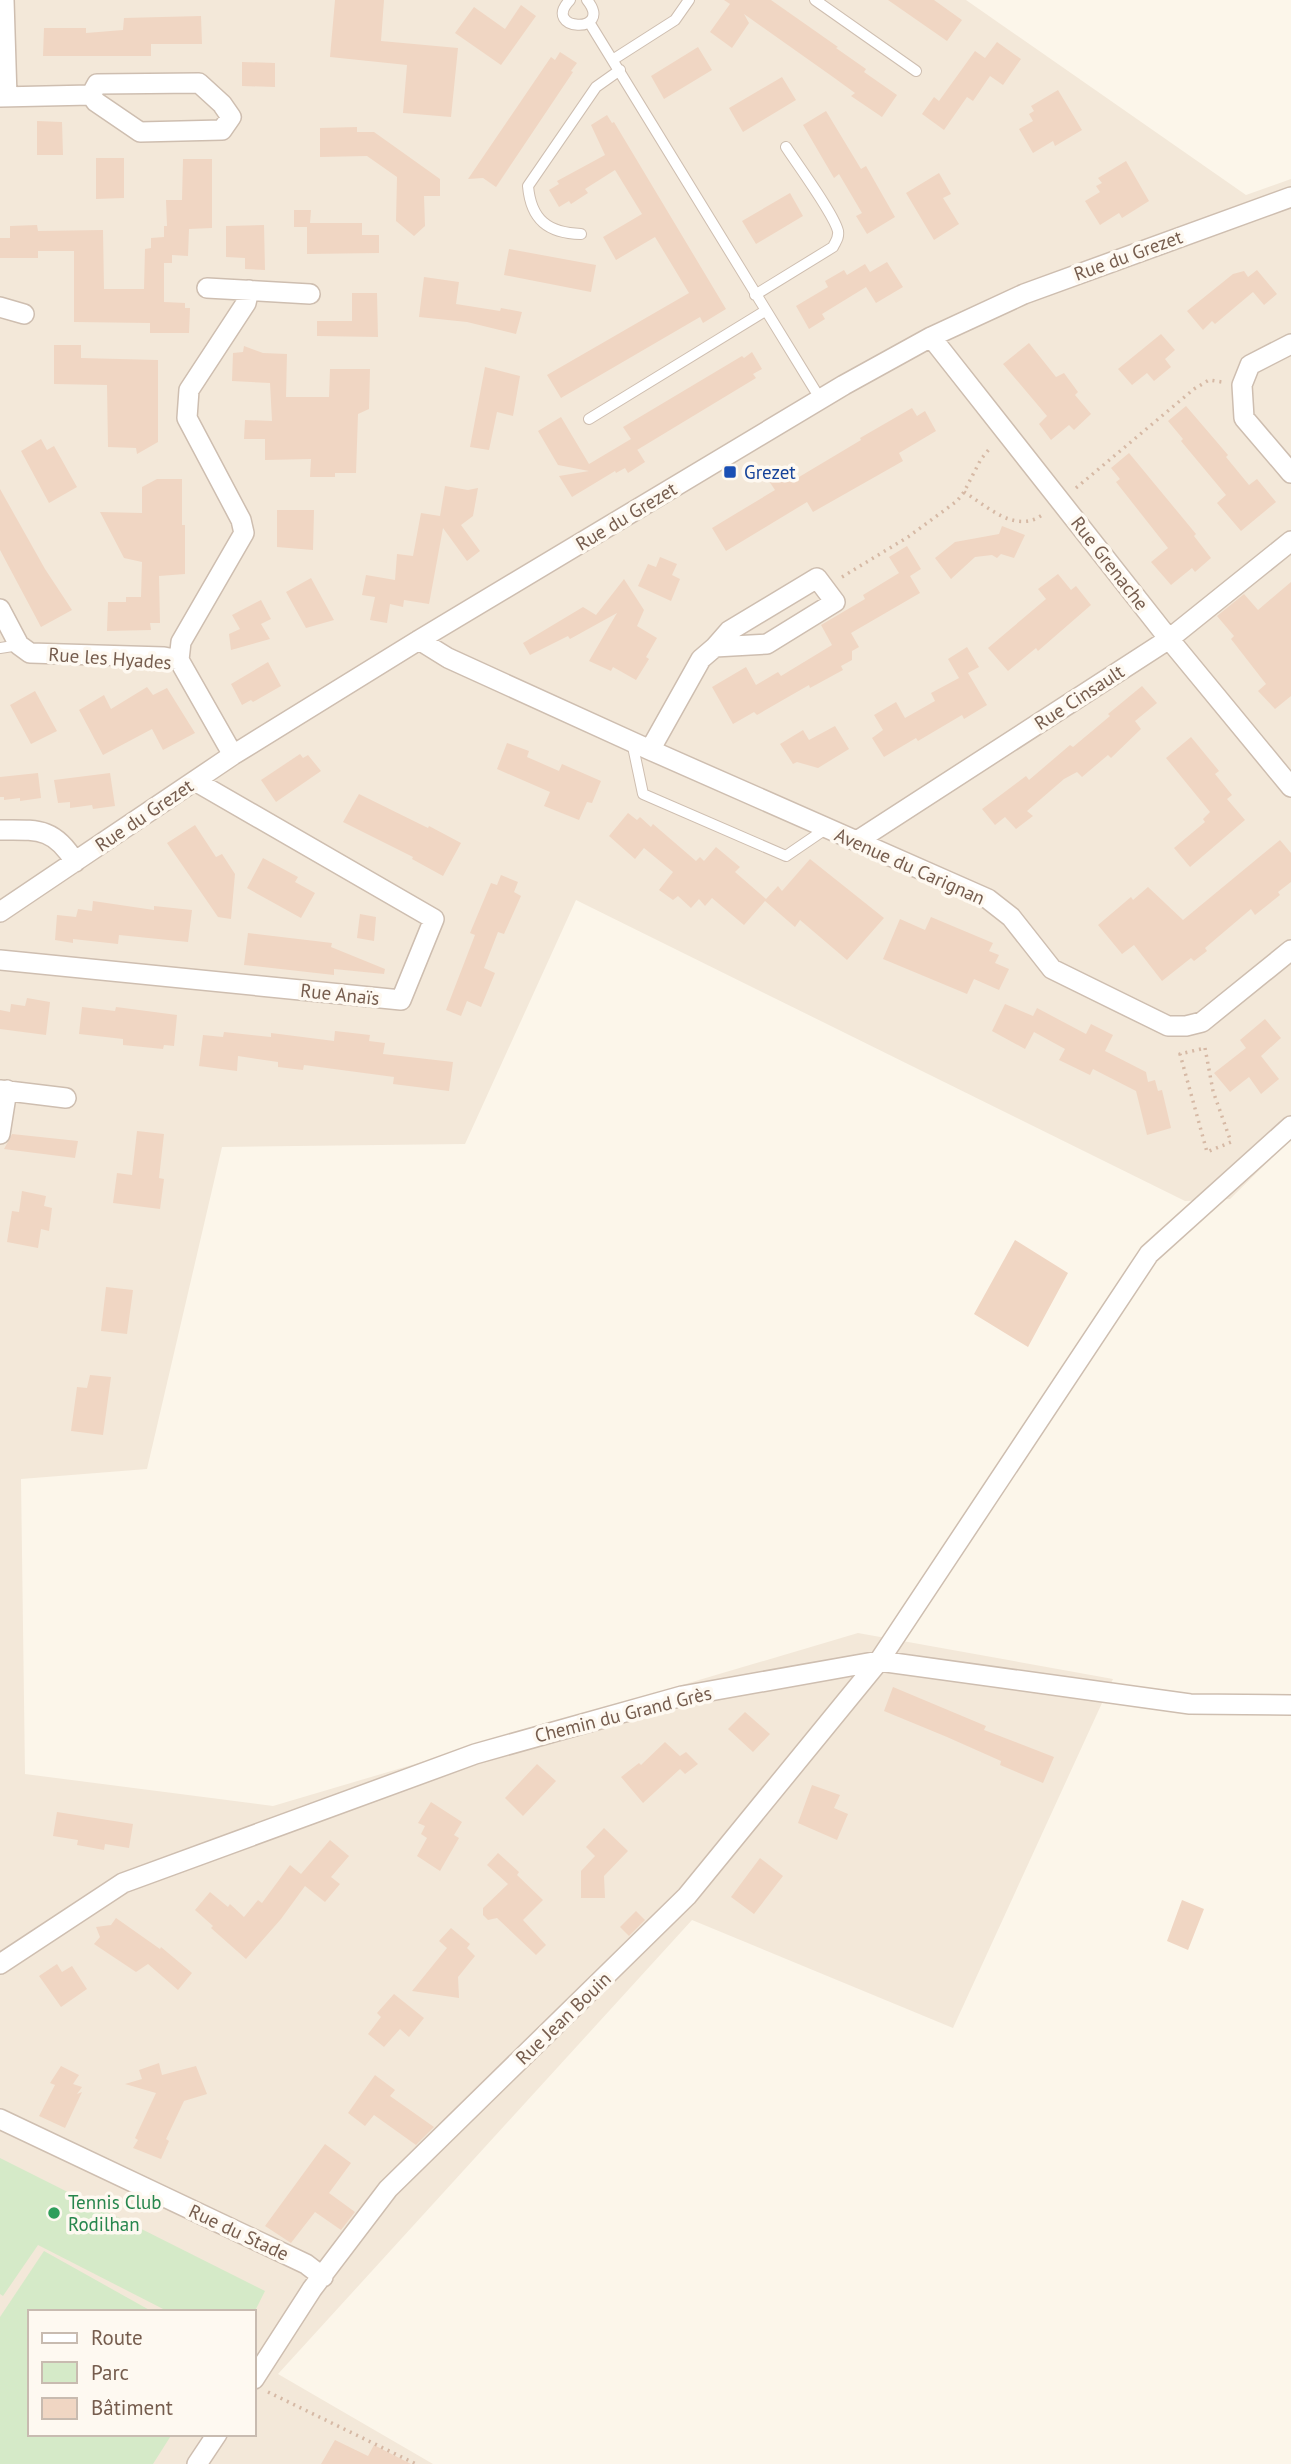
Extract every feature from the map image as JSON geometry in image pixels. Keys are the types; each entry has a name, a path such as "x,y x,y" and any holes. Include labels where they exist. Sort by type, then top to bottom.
{"street":[{"path":"4,0 4,97 91,95"},
{"path":"198,83 222,104 231,117 222,130 140,132 96,102 91,95 97,84 198,83"},
{"name":"Rue du Grezet","path":"0,912 233,754 419,640 931,337 1024,294 1291,197"},
{"path":"207,288 310,293"},
{"path":"180,660 181,642 244,533 241,520 187,418 189,390 246,303 249,290"},
{"path":"0,307 24,314"},
{"name":"Rue Grenache","path":"931,337 1169,639 1291,787"},
{"path":"1291,344 1250,365 1242,386 1244,418 1291,474"},
{"name":"Rue Cinsault","path":"858,841 1169,639 1291,541"},
{"path":"650,750 701,659 715,648 729,631 817,578 835,602 767,644 715,648"},
{"name":"Rue les Hyades","path":"0,609 9,646 30,653 164,657 180,660 233,754"},
{"name":"Avenue du Carignan","path":"419,640 447,658 631,742 988,899 1011,917 1052,969 1168,1026 1186,1026 1202,1022 1291,950"},
{"name":"Rue Anaïs","path":"0,960 401,1000 434,919 195,781"},
{"path":"0,830 39,830 50,834 63,843 75,862"},
{"path":"0,1134 3,1090 66,1098"},
{"name":"Rue Jean Bouin","path":"260,2385 323,2277 388,2189 687,1896 879,1661 1149,1254 1291,1126"},
{"name":"Chemin du Grand Grès","path":"0,1964 123,1883 475,1754 682,1696 879,1661 1190,1704 1291,1705"},
{"name":"Rue du Stade","path":"0,2119 306,2263 323,2277"},
{"path":"197,2464 216,2436"}],"lane":[{"path":"564,2 565,19 572,25 581,26 589,22 593,8 587,0"},
{"path":"614,59 675,20 689,0"},
{"path":"815,0 916,71"},
{"path":"589,22 821,400"},
{"path":"581,234 563,234 541,222 529,202 528,186 596,88 620,70"},
{"path":"755,295 833,247 838,237 830,216 786,147"},
{"path":"589,419 765,311"},
{"name":"Avenue du Carignan","path":"631,742 643,794 786,856 827,828"}],"path":[{"path":"964,492 999,514 1022,524 1036,520 1202,384 1209,380 1242,386"},
{"path":"835,582 908,537 957,501 981,459 1005,430"},
{"path":"1205,1048 1213,1091 1231,1142 1207,1152 1181,1054 1205,1048"},
{"path":"260,2385 416,2464"}],"shaded area":[{"path":"0,0 966,0 1246,195 1291,179 1291,1139 1230,1199 1185,1201 576,900 465,1144 222,1147 147,1469 21,1479 25,1774 273,1806 858,1633 1113,1679 953,2028 692,1920 278,2374 433,2464 0,2464"}],"green space":[{"name":"Tennis Club Rodilhan","path":"0,2158 265,2291 256,2310 165,2310 38,2245 3,2296 0,2294"},
{"path":"44,2251 149,2310 28,2310 28,2436 171,2436 153,2464 0,2464 0,2317"}],"building":[{"path":"335,0 384,0 381,41 458,48 451,117 403,113 407,65 330,57"},
{"path":"724,0 771,0 838,47 836,48 866,69 864,72 897,95 882,117 851,96 855,93 744,14 749,23 732,48 710,32 730,4"},
{"path":"888,0 934,0 962,20 947,41"},
{"path":"521,5 536,16 501,65 455,33 474,7 505,29"},
{"path":"201,16 202,44 151,44 151,56 43,56 44,28 86,28 86,33 123,30 124,18"},
{"path":"997,42 1021,59 1003,85 990,76 973,101 967,97 944,130 922,114 934,97 939,101 975,51 985,58"},
{"path":"698,47 712,70 664,99 651,76"},
{"path":"560,52 577,63 571,71 573,72 496,187 483,178 468,179 551,57 555,60"},
{"path":"242,62 275,63 275,87 242,86"},
{"path":"782,77 796,100 743,132 729,108"},
{"path":"1058,90 1082,130 1055,146 1053,141 1033,153 1019,129 1033,121 1029,114 1034,111 1031,106"},
{"path":"826,111 861,169 866,166 895,217 867,234 856,216 862,213 839,174 834,178 803,125"},
{"path":"607,115 612,123 614,122 726,309 703,323 700,317 561,398 547,375 689,293 655,237 616,260 603,237 642,214 615,170 585,189 588,193 571,204 569,201 559,207 549,190 559,184 557,181 605,155 591,125"},
{"path":"37,121 62,122 63,155 37,155"},
{"path":"357,127 357,132 374,132 440,179 440,196 424,196 425,226 414,236 396,221 397,177 367,156 320,157 320,128"},
{"path":"96,158 124,158 124,198 96,199"},
{"path":"183,159 212,159 212,228 189,229 188,256 172,255 172,263 164,263 164,302 185,303 185,308 190,308 189,333 150,333 150,323 74,322 74,251 38,251 38,258 0,258 0,238 10,238 10,226 37,225 38,231 103,230 104,289 144,289 145,249 151,248 151,238 164,237 164,226 167,226 166,200 182,200"},
{"path":"1126,161 1149,201 1122,218 1119,213 1100,225 1085,201 1100,192 1096,186 1102,183 1098,178"},
{"path":"939,173 951,194 943,198 959,224 934,240 906,193"},
{"path":"790,193 803,216 756,244 742,221"},
{"path":"294,210 311,210 310,223 362,223 362,235 379,235 379,253 307,254 307,227 294,227"},
{"path":"264,225 265,270 245,269 245,258 226,257 226,226"},
{"path":"509,249 596,265 591,292 504,275"},
{"path":"887,262 903,287 876,303 866,287 822,314 825,319 809,329 796,306 828,287 825,281 844,270 847,275 865,264 870,272"},
{"path":"1257,270 1277,294 1264,305 1253,292 1215,324 1212,321 1203,330 1187,311 1233,274 1244,271 1248,277"},
{"path":"424,277 459,282 456,304 522,312 516,334 467,322 419,317"},
{"path":"352,293 377,293 378,337 317,336 317,321 352,321"},
{"path":"1161,334 1175,350 1165,359 1171,367 1154,381 1147,373 1132,385 1118,369"},
{"path":"1029,343 1056,377 1064,373 1078,392 1075,395 1091,414 1074,430 1069,425 1051,440 1039,424 1047,416 1003,364"},
{"path":"54,345 81,345 81,358 158,360 158,442 137,454 136,448 108,447 107,385 54,384"},
{"path":"244,346 263,353 287,354 286,397 329,397 330,369 370,369 369,409 358,414 356,473 335,473 335,477 310,477 311,459 265,460 265,439 244,439 245,420 272,421 270,383 232,381 233,353 243,352"},
{"path":"752,352 762,369 753,374 756,378 637,450 645,462 628,473 625,468 616,473 615,471 572,497 559,476 589,471 558,465 538,431 561,417 589,464 631,439 623,427"},
{"path":"485,367 520,376 513,416 497,412 489,450 470,447"},
{"path":"1186,406 1228,455 1226,457 1249,485 1257,479 1276,502 1241,531 1217,503 1226,495 1181,441 1183,439 1168,421"},
{"path":"912,408 917,416 925,411 936,431 899,453 903,461 813,512 807,502 726,551 712,528 775,490 767,478 786,467 794,480"},
{"path":"41,439 47,450 54,446 77,487 49,503 21,451"},
{"path":"1129,453 1196,534 1194,536 1211,558 1195,572 1192,568 1171,585 1151,562 1168,548 1116,482 1120,479 1111,468"},
{"path":"157,479 182,479 185,574 159,576 160,623 150,623 151,630 107,631 108,602 126,602 126,597 141,597 142,562 124,558 100,512 142,513 142,487"},
{"path":"445,486 468,490 478,488 473,516 461,525 480,551 467,561 443,528 429,604 404,600 403,607 390,604 387,623 370,620 375,597 362,595 366,575 395,580 397,554 413,556 421,513 440,516"},
{"path":"0,489 45,569 72,610 41,627 0,550"},
{"path":"277,510 314,510 313,550 277,547"},
{"path":"1002,526 1025,535 1014,558 1001,554 997,558 992,555 975,557 951,579 935,558 955,542 999,534"},
{"path":"907,546 921,569 910,576 920,593 851,633 859,647 852,651 852,660 841,666 843,670 810,688 809,685 757,715 754,712 733,724 712,687 746,667 756,685 778,672 781,676 832,645 821,625 865,599 863,595 899,573 889,557"},
{"path":"660,557 677,564 672,575 680,579 671,601 638,586 648,564 656,567"},
{"path":"1058,574 1071,590 1076,586 1091,605 1038,651 1036,648 1008,671 988,648 1046,599 1038,589"},
{"path":"311,578 334,620 306,628 286,592"},
{"path":"624,579 644,610 637,626 657,638 646,657 649,659 636,680 613,667 611,671 589,661 617,613 570,639 568,636 530,655 523,643 583,607 596,615"},
{"path":"1291,582 1291,696 1275,709 1258,691 1266,684 1217,616 1244,594 1258,610"},
{"path":"261,600 271,619 261,624 270,639 231,650 229,634 240,629 232,615"},
{"path":"967,647 979,667 968,673 987,705 964,719 962,715 918,741 916,738 884,757 872,738 883,730 874,715 896,702 905,718 935,701 931,693 959,678 948,659"},
{"path":"268,662 281,686 253,702 251,700 242,705 231,684"},
{"path":"1142,686 1157,703 1135,721 1141,729 1111,758 1108,755 1082,777 1077,772 1064,779 1027,811 1033,816 1016,829 1005,817 995,825 982,809 1026,776 1029,780 1070,745 1073,747"},
{"path":"147,687 153,695 167,688 195,733 163,750 152,729 103,755 79,710 104,695 111,709"},
{"path":"35,691 57,731 31,744 10,705"},
{"path":"835,726 849,749 818,768 797,762 793,764 780,744 803,730 809,740"},
{"path":"1191,737 1219,771 1215,774 1232,795 1227,799 1245,820 1190,867 1174,848 1205,822 1203,819 1210,812 1166,758"},
{"path":"507,743 529,751 527,757 559,771 562,764 601,781 592,803 587,802 579,820 544,806 550,792 497,769"},
{"path":"300,754 303,758 308,755 321,771 276,802 261,780"},
{"path":"38,773 41,798 20,801 20,798 4,800 4,797 0,797 0,777"},
{"path":"110,773 115,806 70,808 70,802 58,803 54,780"},
{"path":"359,794 461,843 443,876 412,859 413,857 343,822"},
{"path":"628,813 637,820 640,817 651,827 653,824 696,861 700,857 704,861 716,847 740,867 735,872 766,899 778,886 782,891 810,859 884,918 847,960 800,920 795,927 765,901 744,925 712,898 705,906 699,899 691,908 678,896 673,900 659,890 673,872 644,848 635,859 609,836"},
{"path":"195,825 216,857 222,854 235,874 231,919 218,917 167,843"},
{"path":"1280,840 1291,853 1291,882 1278,892 1280,895 1255,915 1251,909 1205,948 1207,951 1194,961 1191,958 1162,981 1134,945 1122,954 1098,925 1131,897 1133,900 1148,887 1183,920"},
{"path":"263,858 298,877 295,882 315,893 301,918 247,888"},
{"path":"501,875 518,882 514,892 521,896 504,934 498,932 484,968 495,973 481,1007 467,1001 461,1016 446,1010 475,935 470,933 491,883 497,885"},
{"path":"93,901 154,910 154,906 192,910 188,942 119,935 118,944 73,939 73,943 55,940 57,915 76,917 78,909 92,911"},
{"path":"360,914 376,917 374,941 357,938"},
{"path":"931,917 993,943 989,951 999,955 995,963 1009,969 999,990 974,979 967,994 883,959 900,919 925,930"},
{"path":"248,933 332,943 331,947 385,969 384,974 334,969 334,975 244,965"},
{"path":"27,998 50,1002 46,1035 0,1029 0,1010 10,1012 11,1004 25,1006"},
{"path":"1005,1004 1033,1016 1037,1008 1086,1034 1091,1024 1113,1035 1105,1051 1146,1072 1148,1082 1155,1080 1158,1091 1162,1090 1171,1128 1147,1135 1136,1091 1093,1069 1090,1075 1059,1060 1065,1049 1034,1032 1025,1049 992,1031"},
{"path":"82,1007 115,1011 116,1007 177,1015 174,1046 164,1045 163,1049 123,1045 123,1039 79,1034"},
{"path":"1265,1019 1281,1038 1261,1056 1279,1079 1261,1094 1249,1077 1230,1092 1214,1073 1246,1048 1240,1040"},
{"path":"335,1031 370,1035 369,1041 385,1043 383,1054 453,1062 449,1091 393,1084 394,1077 304,1065 303,1070 278,1067 278,1062 238,1056 237,1071 199,1066 203,1035 223,1037 224,1032 271,1037 271,1033 334,1041"},
{"path":"137,1131 164,1134 159,1178 164,1179 160,1209 113,1203 117,1173 132,1175"},
{"path":"12,1134 78,1141 75,1158 4,1149"},
{"path":"22,1191 46,1196 44,1206 52,1208 49,1231 41,1229 38,1248 7,1242 12,1211 19,1212"},
{"path":"1015,1240 1068,1273 1028,1347 974,1314"},
{"path":"106,1287 133,1290 127,1334 101,1331"},
{"path":"90,1375 111,1377 103,1435 71,1431 77,1387 87,1388"},
{"path":"893,1687 986,1726 984,1730 1054,1757 1043,1783 1000,1765 1001,1761 884,1711"},
{"path":"745,1712 770,1734 753,1752 728,1729"},
{"path":"665,1742 680,1756 686,1752 698,1764 685,1774 680,1769 643,1803 621,1777 639,1763 641,1765"},
{"path":"537,1764 556,1781 523,1816 505,1798"},
{"path":"812,1785 840,1795 834,1808 848,1814 837,1840 798,1823"},
{"path":"431,1802 462,1822 454,1835 459,1838 440,1871 417,1856 427,1838 421,1834 425,1826 418,1823"},
{"path":"57,1812 133,1824 129,1848 105,1844 104,1850 77,1845 78,1840 53,1836"},
{"path":"604,1828 628,1851 604,1876 605,1898 581,1898 581,1871 595,1856 586,1847"},
{"path":"330,1840 349,1856 331,1877 340,1884 325,1902 305,1886 246,1959 195,1910 210,1892 228,1907 230,1904 244,1917 258,1900 262,1903 290,1865 301,1874"},
{"path":"498,1853 543,1900 523,1920 546,1945 536,1955 497,1918 488,1920 483,1915 483,1908 508,1884 487,1865"},
{"path":"760,1858 783,1876 754,1914 731,1897"},
{"path":"1182,1900 1204,1909 1188,1950 1167,1941"},
{"path":"636,1911 645,1920 629,1936 620,1927"},
{"path":"116,1918 160,1949 161,1947 192,1973 178,1990 148,1964 136,1972 94,1944 100,1937 96,1927 111,1925"},
{"path":"451,1928 470,1944 467,1948 475,1956 458,1977 459,1998 412,1991 447,1948 439,1941"},
{"path":"57,1964 62,1972 72,1966 87,1989 61,2007 39,1976"},
{"path":"394,1994 424,2018 409,2037 400,2029 384,2047 368,2034 381,2017 377,2013"},
{"path":"159,2063 162,2075 196,2066 207,2094 184,2101 166,2139 169,2141 161,2159 133,2148 156,2093 125,2084 142,2079 139,2070"},
{"path":"61,2066 79,2075 73,2084 82,2087 65,2128 39,2116 55,2085 50,2083"},
{"path":"375,2075 395,2090 390,2096 434,2127 416,2145 374,2115 365,2126 348,2113"},
{"path":"325,2144 351,2163 329,2193 355,2212 341,2230 315,2212 291,2243 265,2226"},
{"path":"335,2440 368,2456 374,2445 411,2464 321,2464"}],"place":[{"name":"Grezet","path":"730,472"},
{"name":"Tennis Club Rodilhan","path":"54,2213"}]}
